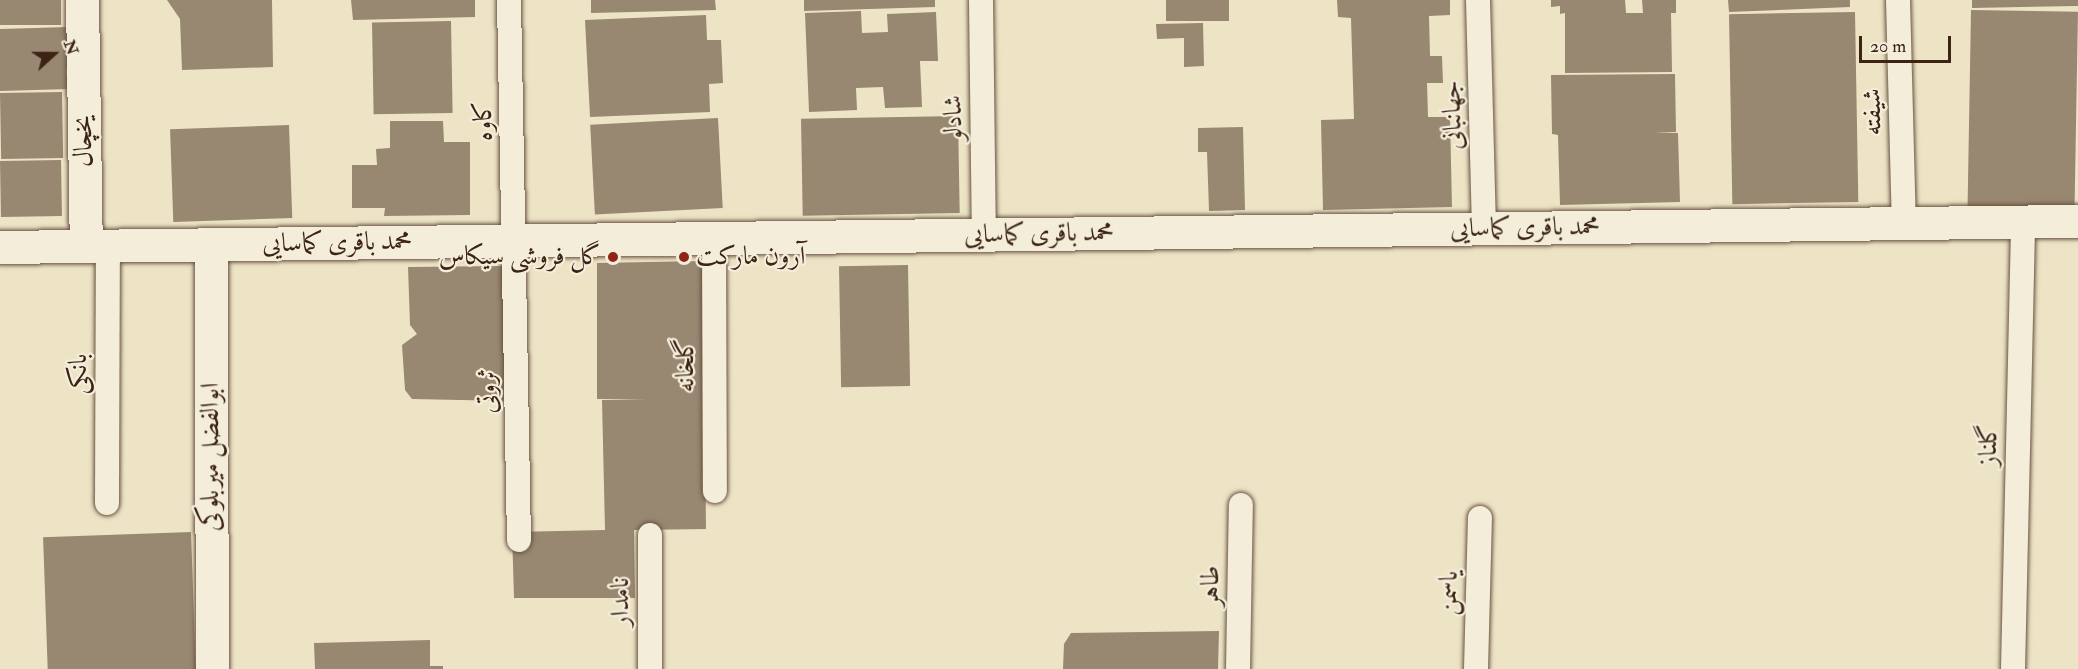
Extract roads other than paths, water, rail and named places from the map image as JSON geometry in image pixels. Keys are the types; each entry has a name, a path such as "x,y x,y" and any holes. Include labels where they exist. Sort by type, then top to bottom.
{"street":[{"name":"یخچال","path":"82,0 97,246"},
{"name":"کاوه","path":"509,0 515,241"},
{"name":"شادلو","path":"981,0 984,235"},
{"name":"جهانبانی","path":"1478,0 1484,228"},
{"name":"شیفته","path":"1898,0 1904,223"},
{"name":"محمد باقری کماسایی","path":"0,247 2078,221"},
{"name":"گلناز","path":"2013,669 2023,222"},
{"name":"گلخانه","path":"714,238 715,490"},
{"name":"ثروتی","path":"515,241 519,540"},
{"name":"ابوالفضل میربلوکی","path":"211,244 212,669"},
{"name":"بانکی","path":"97,246 107,503"},
{"name":"طاهر","path":"1238,669 1241,505"},
{"name":"یاسمن","path":"1476,669 1480,518"},
{"name":"نامدار","path":"650,535 650,669"}],"place":[{"name":"گل فروشی سیکاس","path":"613,257"},
{"name":"آرون مارکت","path":"684,257"}]}
